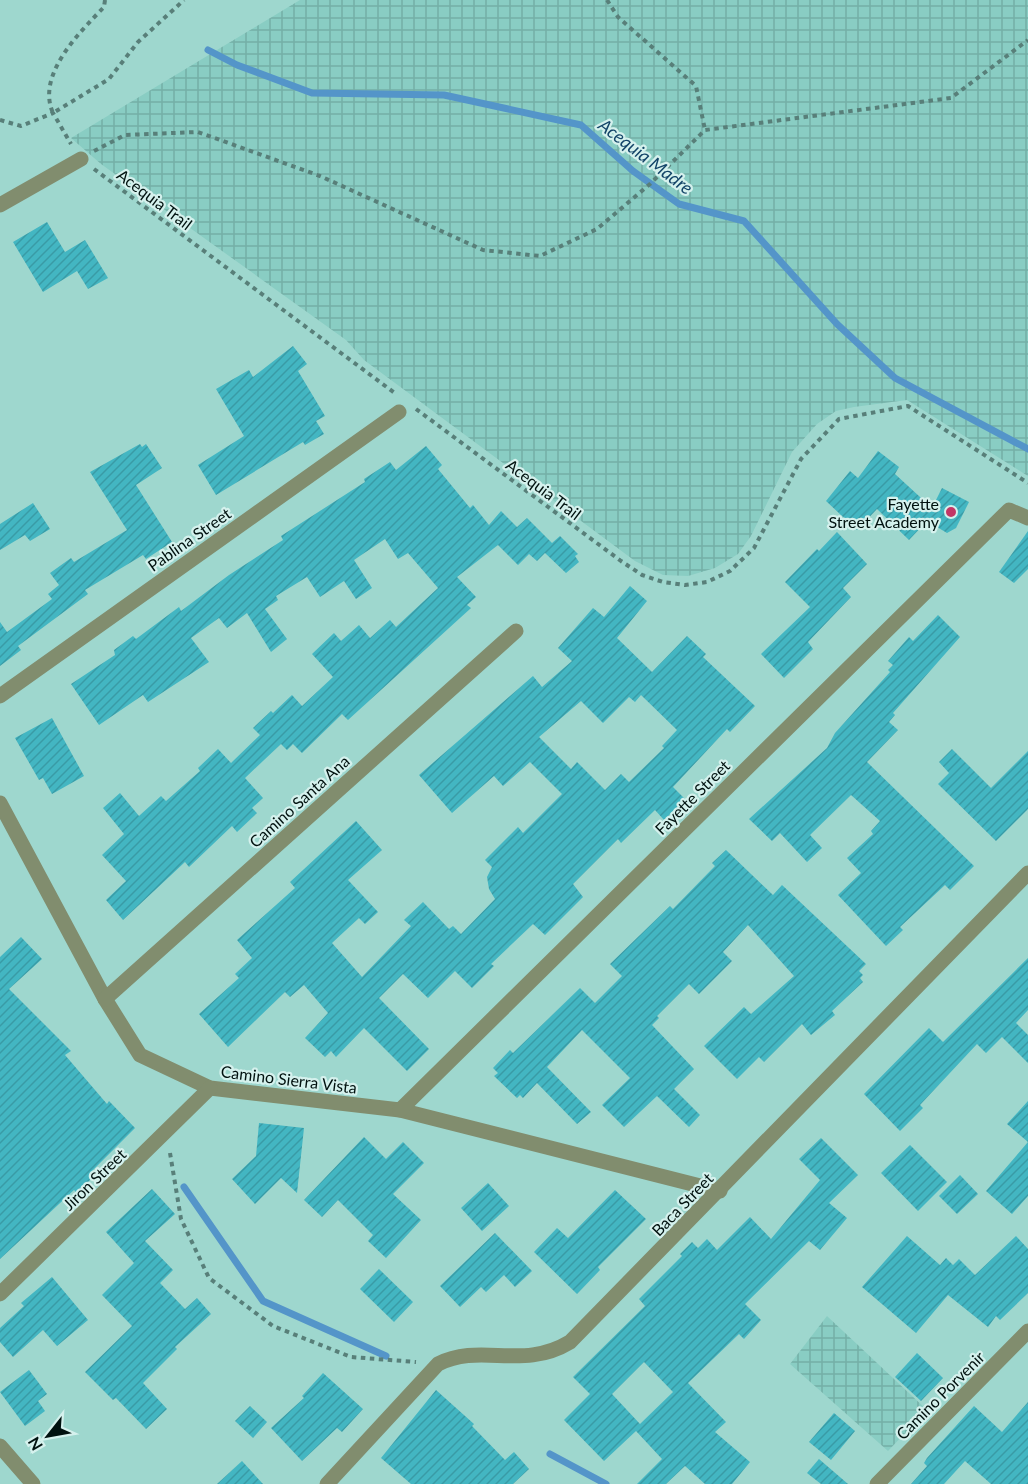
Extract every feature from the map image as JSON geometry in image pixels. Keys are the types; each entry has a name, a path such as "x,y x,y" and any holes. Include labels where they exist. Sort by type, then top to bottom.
{"street":[{"path":"0,205 81,159"},
{"name":"Pablina Street","path":"0,696 405,406"},
{"name":"Fayette Street","path":"400,1110 1009,510 1028,518"},
{"name":"Camino Santa Ana","path":"105,999 516,631"},
{"name":"Camino Sierra Vista","path":"0,803 105,999 140,1055 210,1088 400,1110 720,1191"},
{"name":"Baca Street","path":"438,1364 458,1356 519,1358 541,1355 570,1342 1027,877"},
{"name":"Jiron Street","path":"0,1294 210,1088"},
{"name":"Camino Porvenir","path":"877,1484 1028,1331"},
{"path":"327,1484 438,1364"},
{"path":"0,1446 33,1484"}],"path":[{"path":"53,113 47,100 53,73 78,34 104,7 105,0"},
{"path":"0,120 21,126 53,113 109,79 138,42 184,0"},
{"path":"607,0 618,17 696,86 705,130"},
{"path":"81,159 125,135 198,132 320,176 483,250 540,256 597,229 651,183 705,130 951,98 1028,40"},
{"name":"Acequia Trail","path":"53,113 81,159 405,406 642,575 663,582 685,585 707,582 730,571 754,548 801,459 839,420 908,406 1028,483"},
{"path":"166,1133 181,1219 208,1278 273,1326 351,1357 438,1364"}],"shaded area":[{"path":"300,0 1028,0 1028,476 907,400 854,407 836,411 817,424 792,452 751,536 738,554 715,568 688,576 663,575 635,561 364,360 346,340 101,164 71,138"},
{"path":"827,1316 927,1410 888,1451 790,1364"}],"building":[{"path":"47,222 65,252 85,240 108,278 88,289 77,271 43,292 13,242"},
{"path":"293,346 307,364 298,371 325,416 316,421 324,434 305,445 303,442 216,495 198,465 244,436 216,389 249,370 253,377"},
{"path":"140,444 142,447 146,444 162,468 136,485 172,542 146,559 143,555 85,590 88,594 18,646 21,650 0,666 0,622 7,632 52,599 48,594 59,585 50,573 71,558 74,562 127,530 90,472"},
{"path":"426,446 442,465 438,469 470,508 473,505 489,525 501,511 517,527 527,518 552,543 560,536 578,554 575,556 579,562 566,573 545,553 537,561 529,554 518,565 498,545 457,577 476,597 467,605 471,608 348,720 342,714 302,753 293,744 287,750 281,744 245,778 263,798 252,808 257,813 237,832 232,826 189,867 185,862 123,920 106,900 126,881 102,855 124,834 103,808 120,793 139,816 161,796 166,801 200,771 198,768 218,749 231,763 260,735 253,728 271,711 273,713 292,695 302,706 333,677 312,654 334,633 341,641 359,625 370,638 390,620 396,627 438,588 408,553 398,559 385,539 354,560 372,588 356,599 344,581 320,597 307,577 276,596 278,600 265,609 287,639 271,652 247,613 227,628 219,618 191,638 209,662 148,702 143,695 99,725 71,684 115,655 114,650 133,636 136,639 179,607 181,611 229,575 283,540 281,536 365,482 364,479 390,462 396,470"},
{"path":"878,451 899,467 895,474 932,508 942,488 969,502 956,528 947,533 927,521 909,540 877,509 857,530 826,501 850,471 858,478"},
{"path":"33,503 50,529 30,541 25,535 0,550 0,524"},
{"path":"1028,531 1028,569 1014,583 999,572"},
{"path":"837,532 867,564 843,588 851,597 808,642 813,649 784,678 761,654 810,607 785,582"},
{"path":"630,586 647,601 617,638 652,672 687,636 706,654 703,657 755,706 730,732 727,729 673,787 685,799 664,820 655,810 621,843 618,839 573,884 583,897 545,935 533,924 491,964 494,966 472,988 455,971 428,998 403,974 379,998 429,1049 407,1071 364,1028 336,1057 331,1051 325,1057 305,1038 328,1013 304,985 290,997 285,992 228,1047 199,1014 239,978 235,974 252,958 237,940 295,888 290,882 356,821 382,850 348,880 378,912 365,924 359,918 332,943 362,977 411,926 404,920 423,902 449,929 453,926 461,934 495,899 489,889 487,877 492,867 485,860 518,827 523,833 562,794 530,762 503,786 494,776 452,813 419,775 533,676 542,687 572,661 558,648 593,608 604,617","holes":["641,695 677,730 662,746 664,748 629,782 621,774 605,790 577,762 571,769 539,737 581,701 603,723 629,697 635,702"]},
{"path":"938,615 960,637 893,713 895,715 889,722 898,730 867,762 974,866 950,890 945,885 900,927 903,930 886,946 838,895 861,873 847,858 873,834 871,831 880,821 851,795 810,835 822,848 807,862 780,833 772,841 749,819 827,748 835,733 890,672 888,670 893,665 888,661 909,637 913,641"},
{"path":"52,718 84,776 52,794 43,778 39,780 15,738"},
{"path":"952,749 991,788 1028,751 1028,809 996,841 938,784 949,773 939,762"},
{"path":"726,850 773,895 782,885 866,964 859,971 863,975 860,978 863,982 832,1011 835,1015 811,1035 802,1024 764,1062 759,1057 737,1079 704,1046 744,1007 751,1014 794,976 748,925 723,952 732,961 699,994 689,984 657,1016 659,1018 652,1025 694,1069 674,1089 700,1115 689,1127 657,1096 624,1127 602,1105 630,1078 582,1030 547,1067 591,1112 577,1124 537,1083 523,1098 520,1095 517,1098 494,1076 498,1073 493,1068 510,1050 513,1053 580,988 595,1003 622,976 610,964 670,906 673,909 715,866 712,863"},
{"path":"21,937 42,959 9,989 71,1051 65,1055 107,1104 109,1101 135,1128 92,1171 95,1175 77,1193 74,1190 0,1259 0,957"},
{"path":"1028,958 1028,1010 1016,1023 1028,1035 1028,1063 1002,1037 986,1053 977,1044 920,1105 923,1108 900,1131 864,1094 929,1028 943,1042"},
{"path":"1028,1101 1028,1142 1007,1124"},
{"path":"259,1123 304,1128 297,1193 281,1178 255,1204 232,1179 256,1156"},
{"path":"364,1137 386,1159 403,1142 424,1163 393,1194 421,1220 386,1258 368,1241 373,1235 338,1200 322,1217 304,1200"},
{"path":"821,1138 858,1175 829,1203 847,1218 820,1250 809,1241 745,1304 761,1320 744,1339 739,1334 688,1383 726,1422 715,1432 750,1462 732,1484 705,1484 685,1466 666,1484 637,1484 662,1459 636,1431 604,1461 564,1420 590,1394 573,1377 645,1306 639,1299 682,1256 680,1254 692,1242 698,1248 707,1239 717,1250 750,1217 771,1239 820,1180 799,1159","holes":["644,1362 673,1392 640,1424 612,1394"]},
{"path":"1028,1142 1028,1196 1012,1214 986,1191"},
{"path":"910,1145 947,1182 918,1211 881,1173"},
{"path":"960,1175 978,1194 957,1214 939,1196"},
{"path":"488,1183 509,1206 482,1231 461,1208"},
{"path":"152,1189 175,1214 145,1241 173,1270 160,1283 185,1309 197,1298 211,1314 175,1347 177,1349 143,1383 167,1409 146,1429 116,1398 113,1400 85,1372 132,1326 102,1295 134,1263 106,1232"},
{"path":"615,1190 646,1219 598,1267 600,1270 577,1294 534,1252 557,1228 568,1238"},
{"path":"495,1233 532,1271 515,1287 504,1275 486,1292 481,1287 460,1307 440,1286"},
{"path":"907,1236 940,1265 946,1258 953,1265 959,1259 975,1275 1016,1236 1028,1249 1028,1293 1000,1320 996,1316 988,1327 948,1295 916,1333 862,1287"},
{"path":"379,1269 413,1302 394,1322 360,1289"},
{"path":"52,1277 88,1320 57,1346 43,1330 13,1357 0,1342 0,1328 24,1306 21,1303"},
{"path":"917,1353 943,1378 921,1401 895,1377"},
{"path":"29,1370 47,1394 38,1401 45,1411 25,1426 0,1392"},
{"path":"323,1373 363,1409 342,1432 337,1428 302,1461 271,1428 304,1398 302,1396"},
{"path":"436,1390 474,1424 472,1426 505,1460 514,1452 529,1469 513,1484 411,1484 381,1458"},
{"path":"1028,1402 1028,1484 991,1484 965,1461 944,1484 911,1484 927,1466 924,1463 927,1458 974,1406 1002,1432"},
{"path":"250,1406 267,1422 253,1438 235,1421"},
{"path":"834,1413 855,1431 831,1460 809,1442"},
{"path":"819,1459 848,1484 821,1484 807,1473"},
{"path":"242,1461 263,1484 217,1484"}],"waterway":[{"name":"Acequia Madre","path":"208,50 237,65 312,93 444,95 581,125 633,171 679,204 744,221 837,324 895,378 1028,449"},
{"path":"184,1187 263,1301 386,1356"},
{"path":"550,1454 606,1484"}],"place":[{"name":"Fayette Street Academy","path":"951,512"}]}
